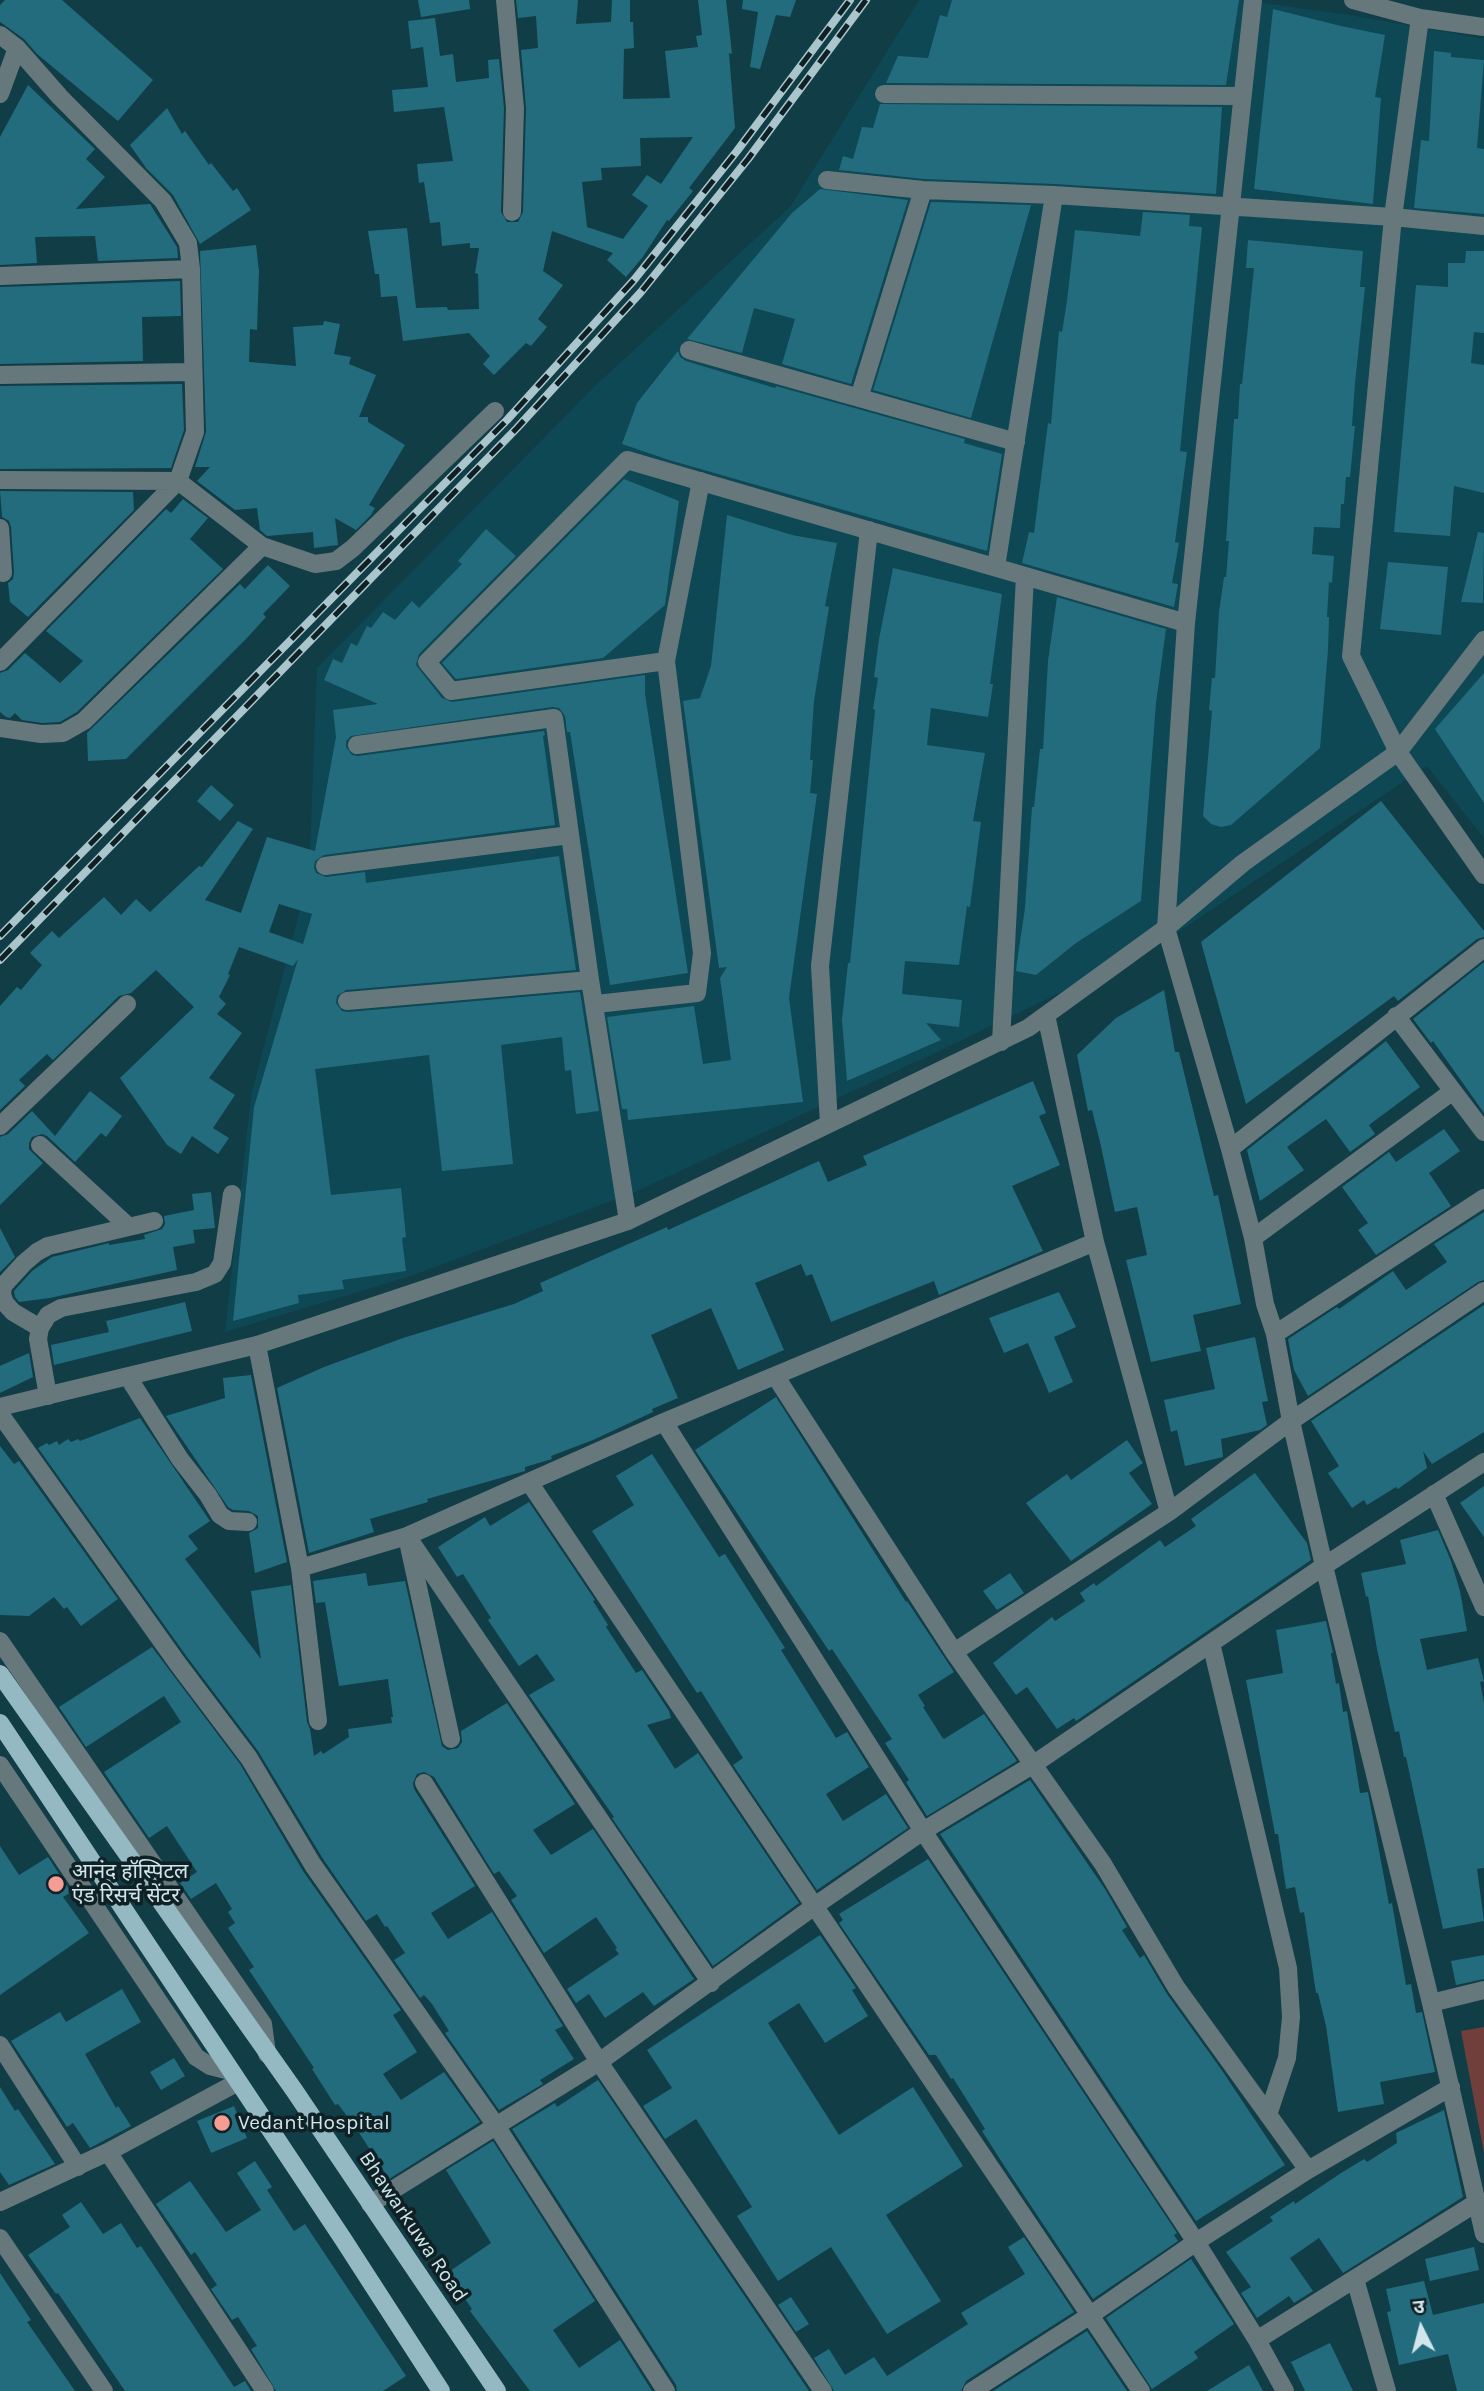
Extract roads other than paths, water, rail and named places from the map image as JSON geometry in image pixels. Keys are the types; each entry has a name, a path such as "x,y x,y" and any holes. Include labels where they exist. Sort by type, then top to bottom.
{"main road":[{"name":"Bhawarkuwa Road","path":"0,1674 294,2090 497,2391"},
{"path":"0,1723 441,2391"}],"street":[{"path":"505,0 515,108 512,212"},
{"path":"1253,0 1186,623 1166,928 1253,1238 1265,1304 1275,1334 1291,1422 1324,1566 1483,2227"},
{"path":"1353,0 1420,18 1484,27"},
{"path":"1420,18 1393,217 1351,656 1398,752 1478,853 1484,875"},
{"path":"0,35 17,48 60,97 163,201 188,243 195,432 178,481 0,662"},
{"path":"0,94 17,48"},
{"path":"884,94 1242,96"},
{"path":"827,180 923,191 1054,195 1393,217 1484,226"},
{"path":"859,398 923,191"},
{"path":"996,567 1054,195"},
{"path":"0,276 191,269"},
{"path":"689,350 1016,442"},
{"path":"0,375 192,372"},
{"path":"0,480 178,481 262,546 315,564 335,561 354,548 495,411"},
{"path":"666,661 451,691 427,662 627,460 1186,623"},
{"path":"596,1004 697,993 702,953 666,661 701,481"},
{"path":"0,528 3,573"},
{"path":"829,1124 820,966 869,530"},
{"path":"0,728 41,734 64,733 84,721 262,546"},
{"path":"1001,1042 1025,576"},
{"path":"0,1407 257,1345 628,1221 1001,1042 1028,1028 1166,928 1243,863 1398,752 1484,640"},
{"path":"357,746 554,718 590,980 596,1004 628,1221"},
{"path":"326,866 570,835"},
{"path":"1230,1149 1484,948"},
{"path":"347,1001 590,980"},
{"path":"0,1126 127,1004"},
{"path":"1046,1015 1095,1242 1169,1512"},
{"path":"1396,1016 1484,1132"},
{"path":"1253,1238 1453,1091"},
{"path":"40,1145 128,1226"},
{"path":"48,1396 38,1339 40,1328 48,1315 61,1308 197,1282 215,1274 222,1264 232,1194"},
{"path":"1275,1334 1484,1198"},
{"path":"40,1328 13,1312 2,1295 4,1286 11,1277 37,1251 48,1245 154,1220"},
{"path":"300,1567 407,1536 664,1422 1095,1242"},
{"path":"954,1652 1169,1512 1291,1422 1484,1291"},
{"path":"257,1345 300,1567 318,1721"},
{"path":"128,1377 180,1459 220,1515 229,1521 247,1522"},
{"path":"776,1377 954,1652 1103,1864 1175,1987 1308,2170"},
{"path":"0,1414 178,1664 249,1758 313,1864 497,2127 666,2391"},
{"path":"664,1422 923,1831 1196,2242 1257,2340 1285,2391"},
{"path":"370,2204 599,2062 923,1831 1034,1764 1324,1566 1484,1462"},
{"path":"529,1482 1141,2391"},
{"path":"1434,1494 1484,1607"},
{"path":"407,1536 451,1739"},
{"path":"407,1536 711,1983"},
{"path":"0,1641 263,2024 267,2054"},
{"path":"1211,1643 1288,1968 1291,2017 1287,2058 1268,2115"},
{"path":"0,1765 196,2057 234,2076"},
{"path":"424,1783 599,2062 823,2391"},
{"path":"1431,2003 1484,1990"},
{"path":"0,2045 78,2168"},
{"path":"0,2202 108,2152 234,2076"},
{"path":"975,2390 1308,2170 1451,2087"},
{"path":"108,2152 265,2391"},
{"path":"1257,2340 1476,2203"},
{"path":"0,2238 104,2391"},
{"path":"1355,2279 1387,2391"}],"railway":[{"path":"0,936 507,420 634,280 737,151 850,0"},
{"path":"0,960 517,428 641,292 748,159 866,0"}],"place":[{"name":"आनंद हॉस्पिटल एंड रिसर्च सेंटर","path":"56,1884"},
{"name":"Vedant Hospital","path":"222,2123"}]}
